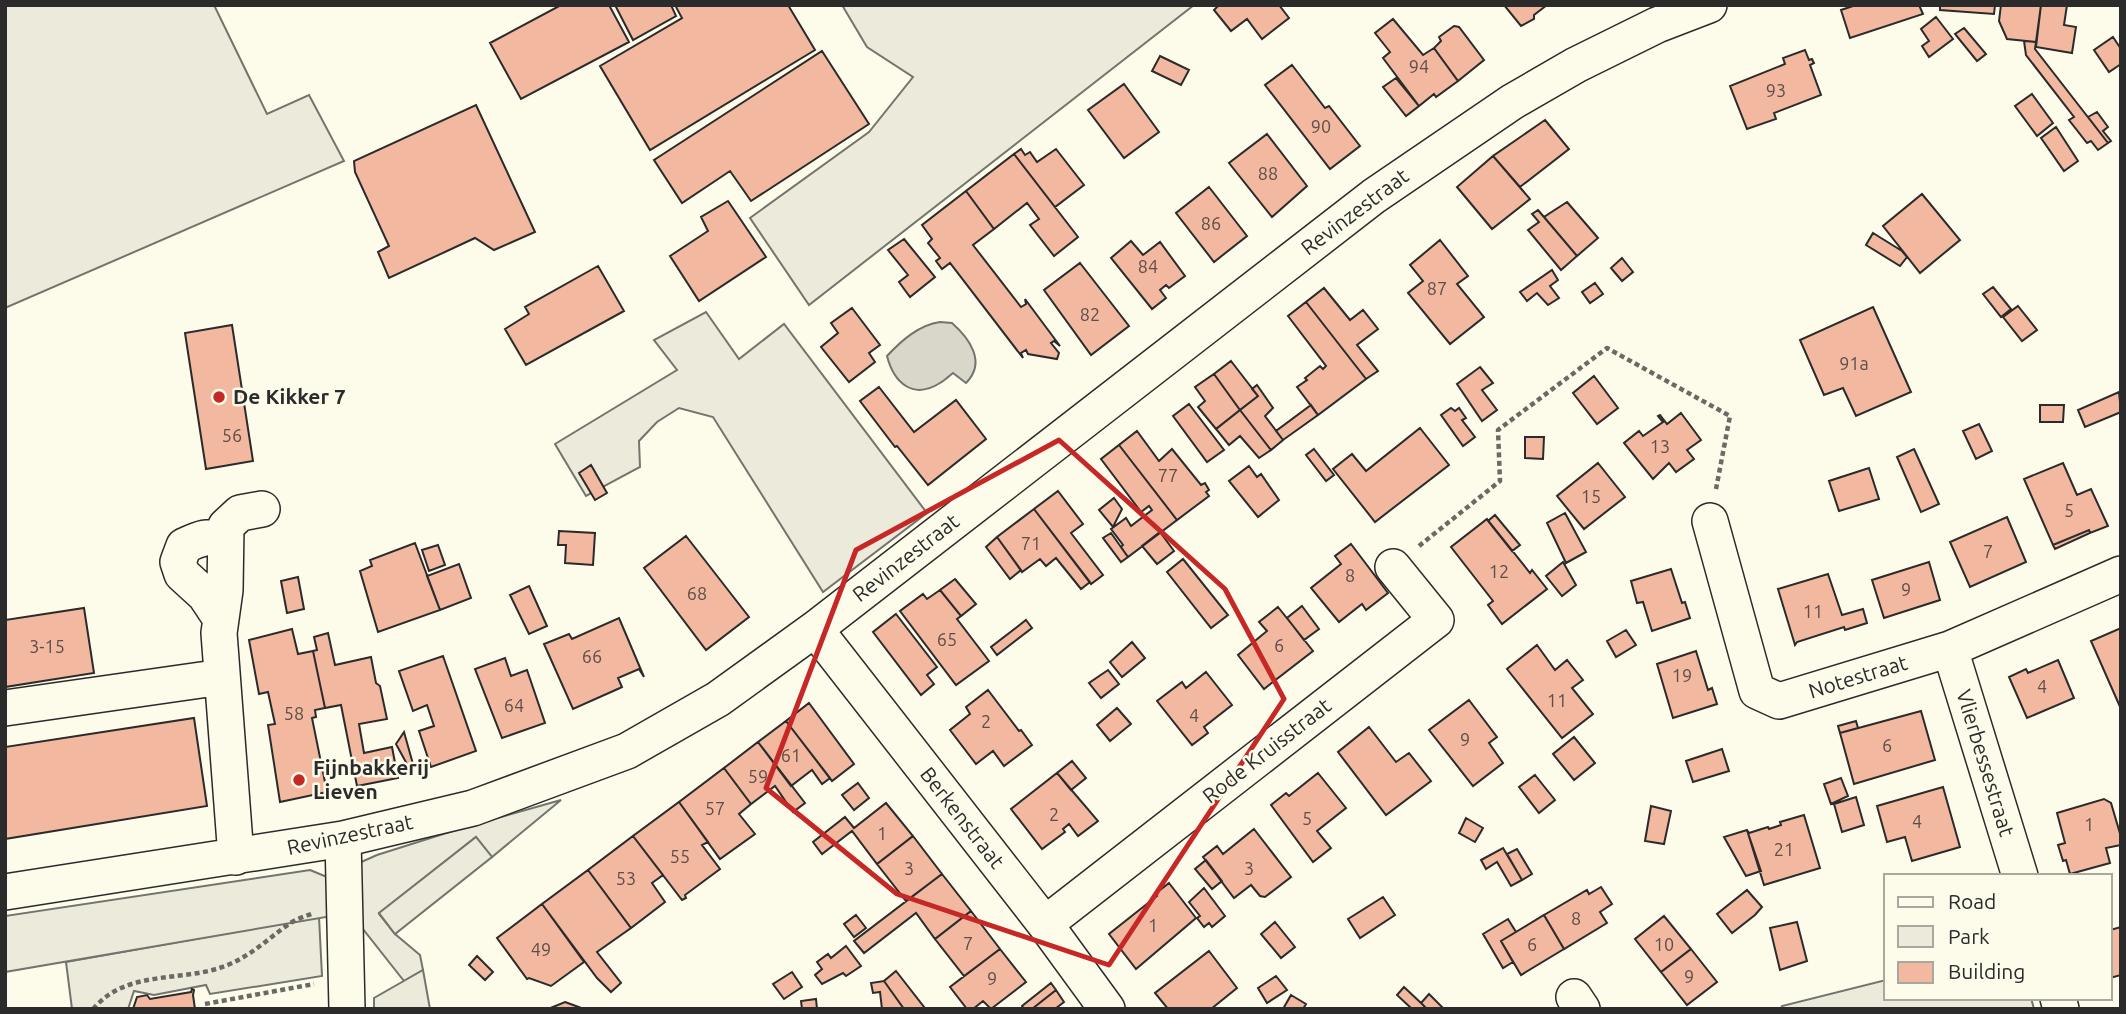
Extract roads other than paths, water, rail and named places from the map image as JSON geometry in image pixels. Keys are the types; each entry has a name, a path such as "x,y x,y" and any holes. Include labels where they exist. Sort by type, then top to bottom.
{"street":[{"name":"Revinzestraat","path":"5,892 343,839 472,808 627,751 718,699 815,629 1374,195 1512,103 1576,65 1657,25 1709,5"},
{"path":"236,857 219,634 225,590 224,541 226,526 240,513 261,509"},
{"name":"Notestraat","path":"1710,521 1757,691 1779,701 1950,649 2121,574"},
{"path":"221,619 205,595 182,574 178,562 184,546 195,540 208,536 224,541"},
{"name":"Rode Kruisstraat","path":"1045,924 1436,620 1393,567"},
{"name":"Berkenstraat","path":"815,629 1045,924 1107,1009"},
{"name":"Vlierbessestraat","path":"1950,649 2019,874"},
{"path":"5,708 222,677"},
{"path":"343,839 347,994"}],"place":[{"name":"De Kikker 7","path":"219,397"},
{"name":"Fijnbakkerij Lieven","path":"299,780"}]}
